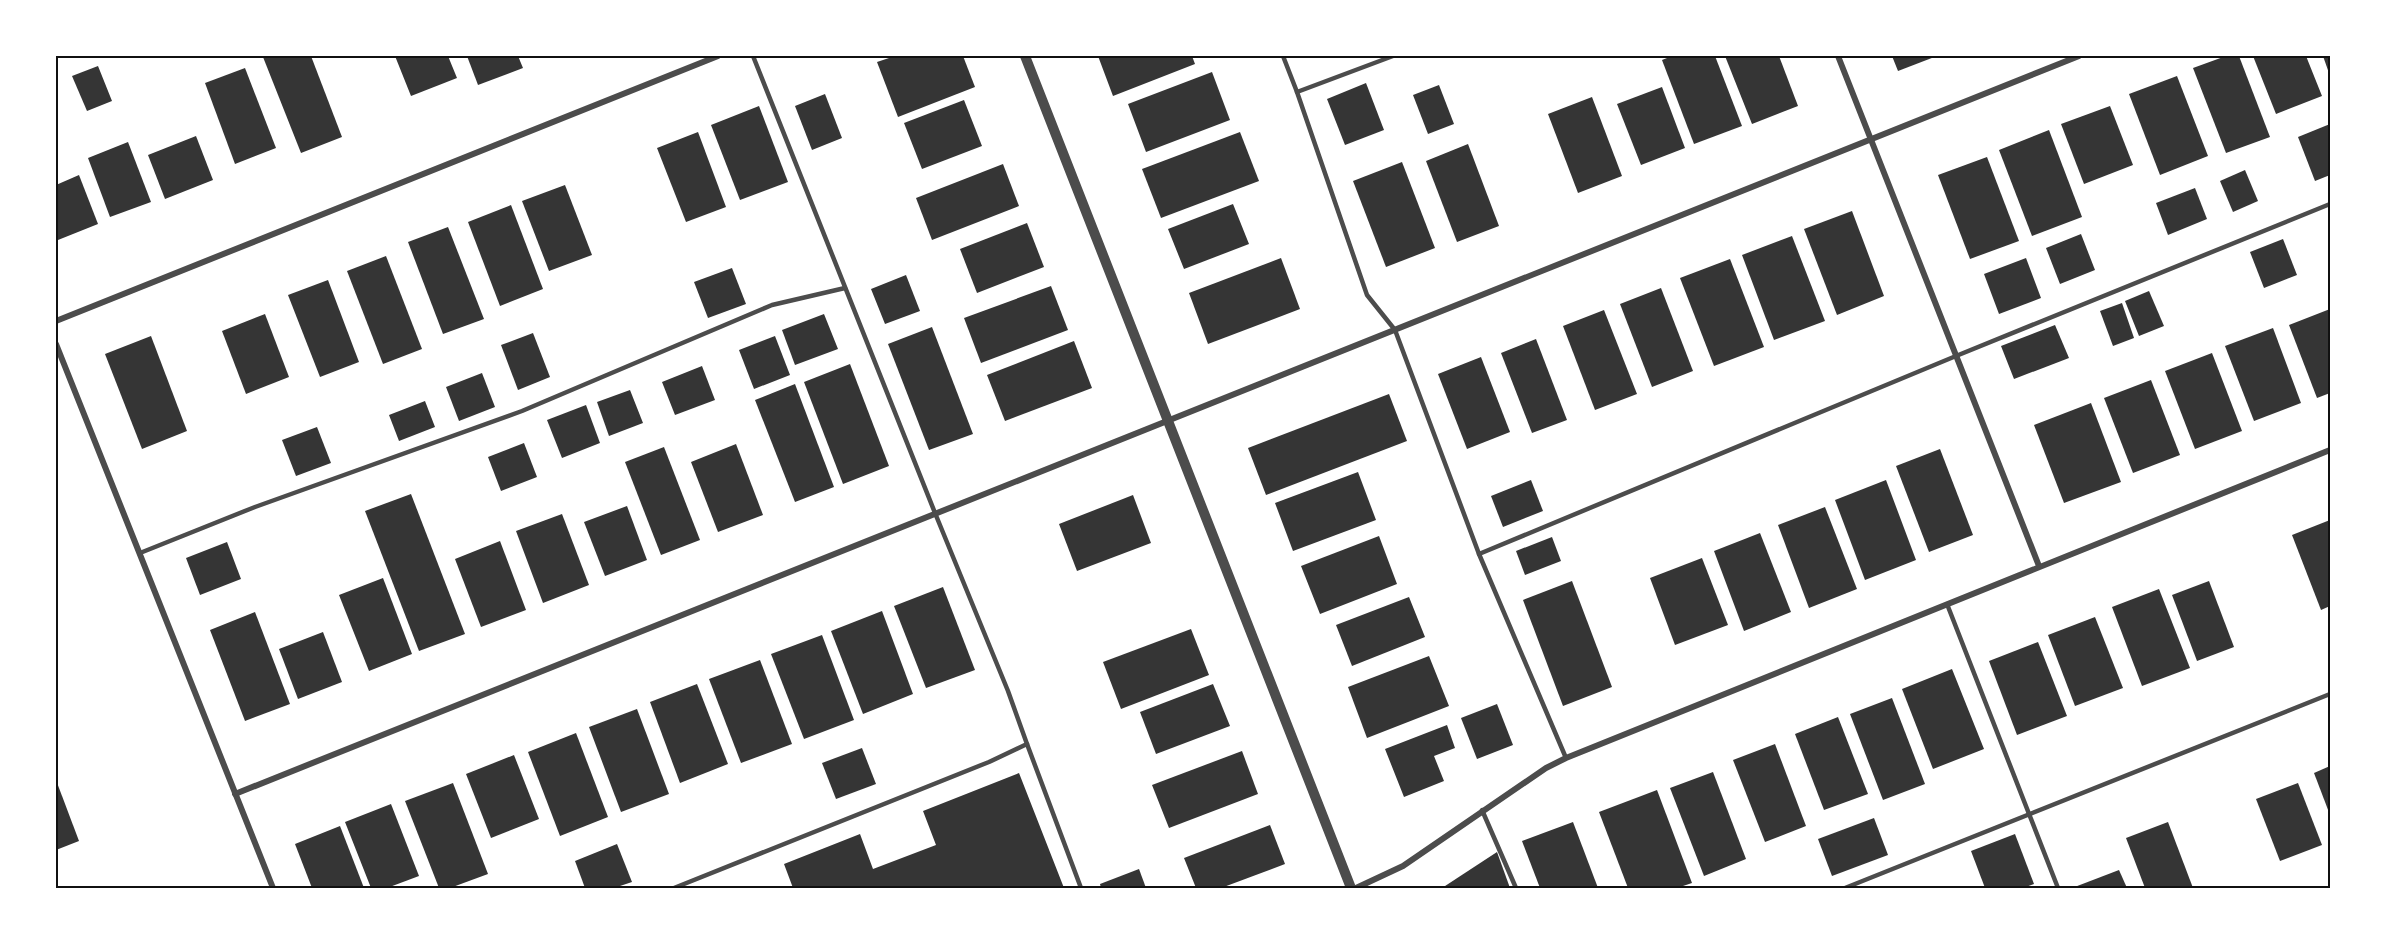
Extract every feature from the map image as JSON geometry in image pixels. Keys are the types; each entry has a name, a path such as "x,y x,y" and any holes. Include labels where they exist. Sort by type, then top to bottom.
{"street":[{"path":"56,321 718,56"},
{"path":"1025,56 1351,888"},
{"path":"1838,56 2039,566"},
{"path":"235,794 2079,56"},
{"path":"56,344 273,888"},
{"path":"1356,888 1403,866 1482,810 1546,768 1566,758 2331,450"}],"lane":[{"path":"753,56 1008,691 1081,888"},
{"path":"1283,56 1367,296 1395,330 1479,554 1566,758"},
{"path":"1297,92 1393,56"},
{"path":"1479,554 1956,356 2331,204"},
{"path":"140,553 255,507 522,411 772,305 845,288"},
{"path":"1947,604 2058,888"},
{"path":"1845,888 2331,694"},
{"path":"674,888 989,762 1027,744"},
{"path":"1482,810 1516,888"}],"building":[{"path":"311,56 342,137 301,153 263,57"},
{"path":"395,56 448,56 457,78 411,96"},
{"path":"467,56 518,56 523,68 478,85"},
{"path":"895,56 963,56 975,87 898,117 877,62"},
{"path":"1098,56 1192,56 1195,64 1113,96"},
{"path":"1672,56 1715,56 1742,126 1694,144 1662,60"},
{"path":"1725,56 1779,56 1798,106 1752,124"},
{"path":"1892,56 1937,56 1898,71"},
{"path":"2226,56 2239,56 2270,137 2226,153 2193,68"},
{"path":"2253,56 2306,56 2322,96 2276,114"},
{"path":"2323,56 2330,56 2330,76"},
{"path":"98,66 112,101 87,111 72,76"},
{"path":"245,68 276,148 235,164 205,83"},
{"path":"1212,72 1230,120 1146,152 1128,104"},
{"path":"2177,76 2208,156 2160,175 2129,94"},
{"path":"1366,83 1384,130 1345,145 1327,99"},
{"path":"1439,85 1454,124 1428,134 1413,95"},
{"path":"1662,87 1685,148 1641,165 1617,104"},
{"path":"825,94 842,138 812,150 795,106"},
{"path":"1592,97 1622,176 1578,193 1548,114"},
{"path":"964,100 982,146 922,169 904,123"},
{"path":"759,106 788,182 740,200 711,125"},
{"path":"2110,106 2133,165 2084,184 2061,124"},
{"path":"2330,124 2330,175 2315,181 2298,137"},
{"path":"2049,130 2082,217 2032,236 1999,150"},
{"path":"698,132 726,207 686,222 657,148"},
{"path":"1240,132 1259,181 1161,218 1142,169"},
{"path":"196,136 213,180 165,199 148,155"},
{"path":"128,142 151,202 110,217 88,158"},
{"path":"1468,144 1499,226 1457,242 1426,161"},
{"path":"1987,157 2019,241 1970,259 1938,175"},
{"path":"1402,162 1435,248 1386,267 1353,181"},
{"path":"1003,164 1019,206 932,240 916,198"},
{"path":"2245,170 2258,201 2233,212 2220,181"},
{"path":"79,175 98,224 58,240 56,185"},
{"path":"565,185 592,255 549,271 522,201"},
{"path":"2195,188 2207,219 2168,235 2156,203"},
{"path":"1233,204 1249,244 1184,269 1168,229"},
{"path":"511,205 543,289 500,306 468,222"},
{"path":"1852,211 1884,296 1837,315 1804,229"},
{"path":"1027,223 1044,267 977,293 960,249"},
{"path":"448,227 484,319 443,334 408,242"},
{"path":"2081,234 2095,270 2060,284 2046,248"},
{"path":"1792,236 1825,321 1774,340 1742,255"},
{"path":"2283,239 2297,275 2264,288 2250,252"},
{"path":"386,256 422,349 383,364 347,271"},
{"path":"1281,258 1300,309 1208,344 1189,293"},
{"path":"2026,258 2041,298 1999,314 1984,274"},
{"path":"1730,259 1764,347 1714,366 1680,278"},
{"path":"732,268 746,304 708,318 694,282"},
{"path":"906,275 920,311 885,324 871,289"},
{"path":"328,280 359,362 320,377 288,295"},
{"path":"1051,286 1068,330 981,363 964,318"},
{"path":"1661,288 1693,371 1652,387 1620,304"},
{"path":"2149,291 2164,326 2139,336 2125,301"},
{"path":"2122,303 2134,338 2113,346 2100,311"},
{"path":"2330,309 2330,393 2317,398 2289,325"},
{"path":"1604,310 1637,394 1595,410 1563,326"},
{"path":"265,314 289,377 246,394 222,331"},
{"path":"824,314 838,349 795,365 782,330"},
{"path":"2055,325 2069,358 2014,379 2001,346"},
{"path":"932,327 973,434 929,450 888,344"},
{"path":"2273,328 2301,403 2254,421 2225,346"},
{"path":"533,333 550,377 518,390 501,345"},
{"path":"151,336 187,431 142,449 105,354"},
{"path":"775,336 790,375 754,389 739,350"},
{"path":"1536,339 1567,420 1532,433 1501,353"},
{"path":"1074,341 1092,388 1005,421 987,375"},
{"path":"2212,353 2242,431 2195,449 2165,371"},
{"path":"1481,357 1510,432 1467,449 1438,374"},
{"path":"850,364 889,466 843,484 804,382"},
{"path":"702,366 715,400 675,415 662,382"},
{"path":"482,373 495,407 459,421 446,387"},
{"path":"2151,380 2180,455 2133,473 2104,398"},
{"path":"795,384 834,487 795,502 755,400"},
{"path":"630,390 643,423 609,436 597,402"},
{"path":"1389,394 1407,441 1266,495 1248,448"},
{"path":"425,401 435,427 399,441 389,415"},
{"path":"2091,403 2121,482 2064,503 2034,425"},
{"path":"586,405 600,443 562,458 547,420"},
{"path":"317,427 331,463 296,476 282,440"},
{"path":"524,443 537,477 501,491 488,457"},
{"path":"736,444 763,515 718,532 691,462"},
{"path":"664,447 700,540 661,555 625,462"},
{"path":"1940,449 1973,535 1929,552 1896,466"},
{"path":"1358,472 1376,520 1293,551 1275,503"},
{"path":"1531,480 1543,511 1503,527 1491,496"},
{"path":"1886,480 1916,560 1865,580 1835,500"},
{"path":"411,494 465,634 419,651 365,511"},
{"path":"1133,495 1151,543 1077,571 1059,524"},
{"path":"627,506 647,560 605,576 584,522"},
{"path":"1825,507 1857,589 1809,608 1778,525"},
{"path":"562,514 589,585 543,603 516,531"},
{"path":"2330,520 2330,606 2321,610 2292,535"},
{"path":"1760,533 1791,612 1744,631 1714,551"},
{"path":"1379,536 1397,584 1320,614 1301,566"},
{"path":"1552,537 1561,561 1525,575 1516,551"},
{"path":"500,541 526,610 481,627 455,559"},
{"path":"227,542 241,579 200,595 186,558"},
{"path":"1702,558 1728,625 1675,645 1650,578"},
{"path":"383,578 412,654 369,671 339,595"},
{"path":"1572,581 1612,687 1563,706 1523,600"},
{"path":"2209,581 2234,647 2197,661 2172,595"},
{"path":"943,587 975,670 926,688 894,606"},
{"path":"2159,589 2190,668 2142,686 2112,607"},
{"path":"1409,597 1425,637 1352,666 1336,625"},
{"path":"882,611 913,694 863,714 831,631"},
{"path":"255,612 290,704 245,721 210,630"},
{"path":"2095,617 2123,688 2075,706 2048,635"},
{"path":"1191,629 1209,675 1121,709 1103,662"},
{"path":"323,632 342,682 298,699 279,649"},
{"path":"822,635 854,720 804,739 771,654"},
{"path":"2038,642 2067,716 2017,735 1989,661"},
{"path":"1429,656 1449,706 1367,738 1348,687"},
{"path":"760,660 792,744 741,763 709,679"},
{"path":"1952,669 1984,749 1933,769 1902,689"},
{"path":"697,684 728,764 680,783 650,702"},
{"path":"1213,684 1230,726 1156,754 1140,712"},
{"path":"1892,698 1925,784 1883,800 1850,714"},
{"path":"1497,704 1513,745 1477,759 1461,718"},
{"path":"637,709 669,794 621,812 589,727"},
{"path":"1838,717 1868,794 1824,810 1795,734"},
{"path":"1447,725 1455,748 1434,756 1444,781 1404,797 1385,749"},
{"path":"576,733 608,817 560,836 528,752"},
{"path":"1775,744 1806,826 1765,842 1733,760"},
{"path":"862,748 876,784 836,799 822,763"},
{"path":"1242,751 1258,794 1169,828 1152,785"},
{"path":"514,755 539,819 491,838 466,774"},
{"path":"2330,766 2330,815 2314,773"},
{"path":"1713,772 1746,859 1704,876 1670,788"},
{"path":"1019,773 1064,888 793,888 784,864 860,834 873,869 936,845 923,811"},
{"path":"56,780 79,841 56,850"},
{"path":"453,783 488,874 450,888 439,888 405,801"},
{"path":"2298,783 2322,845 2280,861 2256,799"},
{"path":"1657,790 1692,883 1677,888 1628,888 1599,812"},
{"path":"391,804 419,876 387,888 371,888 345,822"},
{"path":"1874,818 1888,855 1832,876 1818,839"},
{"path":"1573,822 1598,888 1540,888 1522,841"},
{"path":"2168,822 2193,888 2145,888 2126,838"},
{"path":"1270,825 1285,864 1221,888 1196,888 1184,858"},
{"path":"340,826 364,888 312,888 295,844"},
{"path":"2015,834 2034,884 2023,888 1985,888 1971,851"},
{"path":"617,844 632,882 614,888 585,888 575,861"},
{"path":"1497,852 1510,888 1442,888"},
{"path":"1139,869 1146,888 1101,888 1100,884"},
{"path":"2119,870 2127,888 2072,888"}]}
